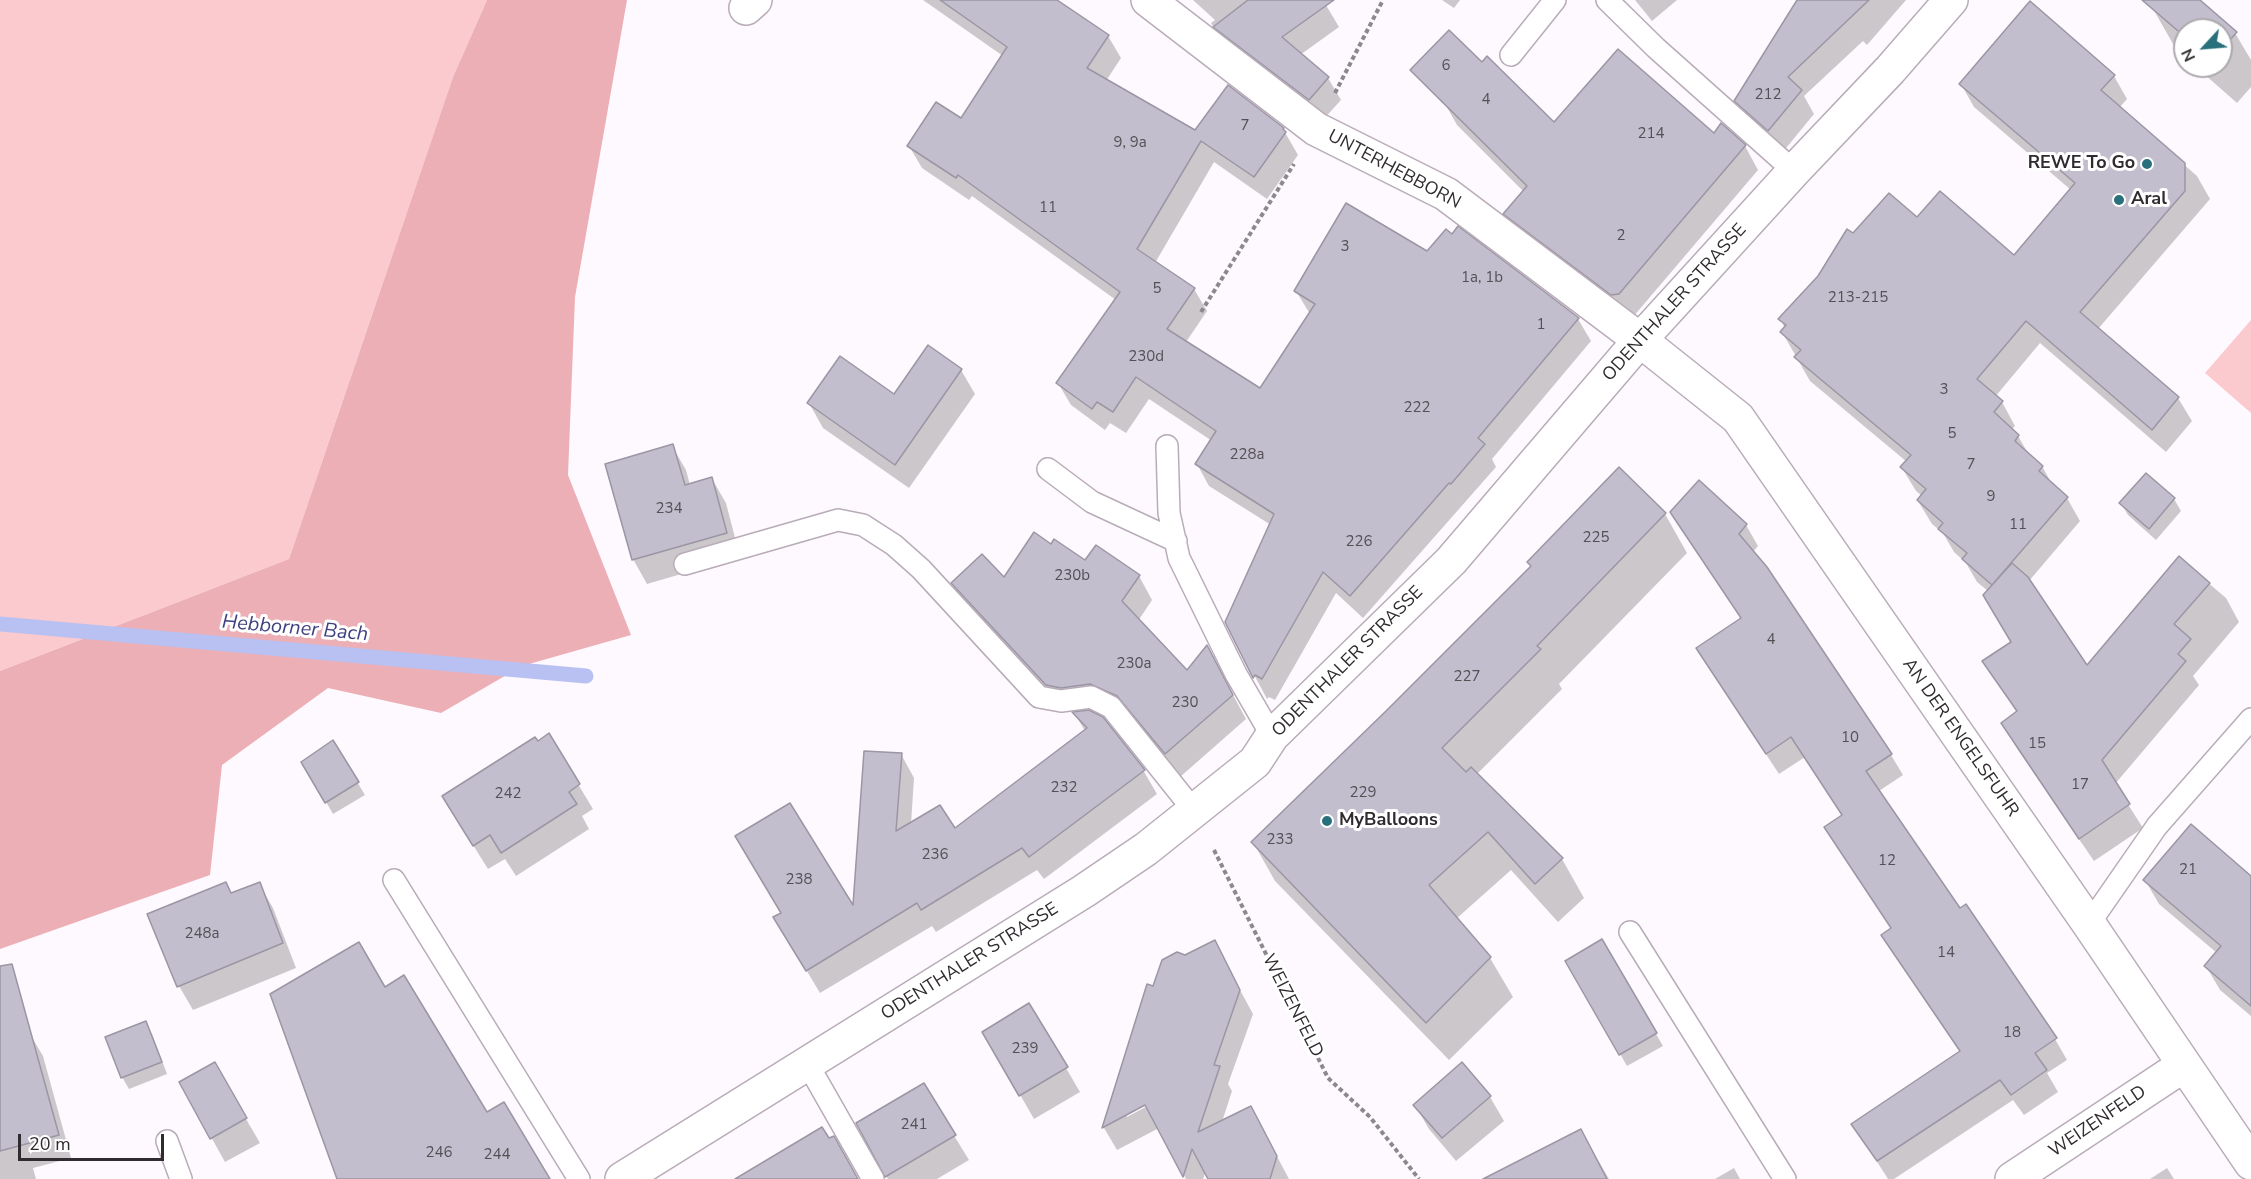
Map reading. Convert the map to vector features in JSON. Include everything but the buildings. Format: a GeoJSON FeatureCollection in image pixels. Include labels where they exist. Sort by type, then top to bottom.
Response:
{"type":"FeatureCollection","features":[{"type":"Feature","properties":{"kind":"street","name":"UNTERHEBBORN"},"geometry":{"type":"LineString","coordinates":[[1148,0],[1317,129],[1446,194],[1640,340]]}},
{"type":"Feature","properties":{"kind":"street","name":"ODENTHALER STRASSE"},"geometry":{"type":"LineString","coordinates":[[622,1179],[1084,891],[1146,849],[1255,762],[1272,736],[1451,561],[1640,340],[1794,171],[1890,70],[1951,0]]}},
{"type":"Feature","properties":{"kind":"street","name":"AN DER ENGELSFUHR"},"geometry":{"type":"LineString","coordinates":[[1640,340],[1738,418],[2251,1162]]}},
{"type":"Feature","properties":{"kind":"street","name":"WEIZENFELD"},"geometry":{"type":"LineString","coordinates":[[2012,1179],[2184,1065]]}},
{"type":"Feature","properties":{"kind":"lane"},"geometry":{"type":"LineString","coordinates":[[1511,55],[1555,0]]}},
{"type":"Feature","properties":{"kind":"lane"},"geometry":{"type":"LineString","coordinates":[[1607,0],[1656,48],[1794,171]]}},
{"type":"Feature","properties":{"kind":"lane"},"geometry":{"type":"LineString","coordinates":[[1167,446],[1169,513],[1179,558],[1236,674],[1272,736]]}},
{"type":"Feature","properties":{"kind":"lane"},"geometry":{"type":"LineString","coordinates":[[1048,469],[1092,502],[1176,541]]}},
{"type":"Feature","properties":{"kind":"lane"},"geometry":{"type":"LineString","coordinates":[[685,564],[838,520],[863,525],[894,545],[921,569],[1039,697],[1060,701],[1091,698],[1111,707],[1195,812]]}},
{"type":"Feature","properties":{"kind":"lane"},"geometry":{"type":"LineString","coordinates":[[2089,924],[2157,826],[2251,719]]}},
{"type":"Feature","properties":{"kind":"lane"},"geometry":{"type":"LineString","coordinates":[[394,880],[579,1179]]}},
{"type":"Feature","properties":{"kind":"lane"},"geometry":{"type":"LineString","coordinates":[[1630,932],[1785,1179]]}},
{"type":"Feature","properties":{"kind":"lane"},"geometry":{"type":"LineString","coordinates":[[807,1063],[873,1179]]}},
{"type":"Feature","properties":{"kind":"lane"},"geometry":{"type":"LineString","coordinates":[[167,1141],[181,1179]]}},
{"type":"Feature","properties":{"kind":"path"},"geometry":{"type":"LineString","coordinates":[[1201,312],[1317,129],[1383,0]]}},
{"type":"Feature","properties":{"kind":"path","name":"WEIZENFELD"},"geometry":{"type":"LineString","coordinates":[[1195,812],[1328,1078],[1370,1117],[1419,1179]]}},
{"type":"Feature","properties":{"kind":"shaded area"},"geometry":{"type":"Polygon","coordinates":[[[0,0],[487,0],[453,77],[289,559],[0,671],[0,0]]]}},
{"type":"Feature","properties":{"kind":"shaded area"},"geometry":{"type":"Polygon","coordinates":[[[487,0],[627,0],[575,297],[568,475],[631,635],[522,666],[441,713],[328,688],[222,765],[210,875],[0,949],[0,671],[289,559],[453,77],[487,0]]]}},
{"type":"Feature","properties":{"kind":"shaded area"},"geometry":{"type":"Polygon","coordinates":[[[2251,320],[2251,413],[2205,373],[2251,320]]]}},
{"type":"Feature","properties":{"kind":"waterway","name":"Hebborner Bach"},"geometry":{"type":"LineString","coordinates":[[0,624],[586,676]]}},
{"type":"Feature","properties":{"kind":"place","name":"REWE To Go"},"geometry":{"type":"Point","coordinates":[2147,164]}},
{"type":"Feature","properties":{"kind":"place","name":"Aral"},"geometry":{"type":"Point","coordinates":[2119,200]}},
{"type":"Feature","properties":{"kind":"place","name":"MyBalloons"},"geometry":{"type":"Point","coordinates":[1327,821]}}]}
